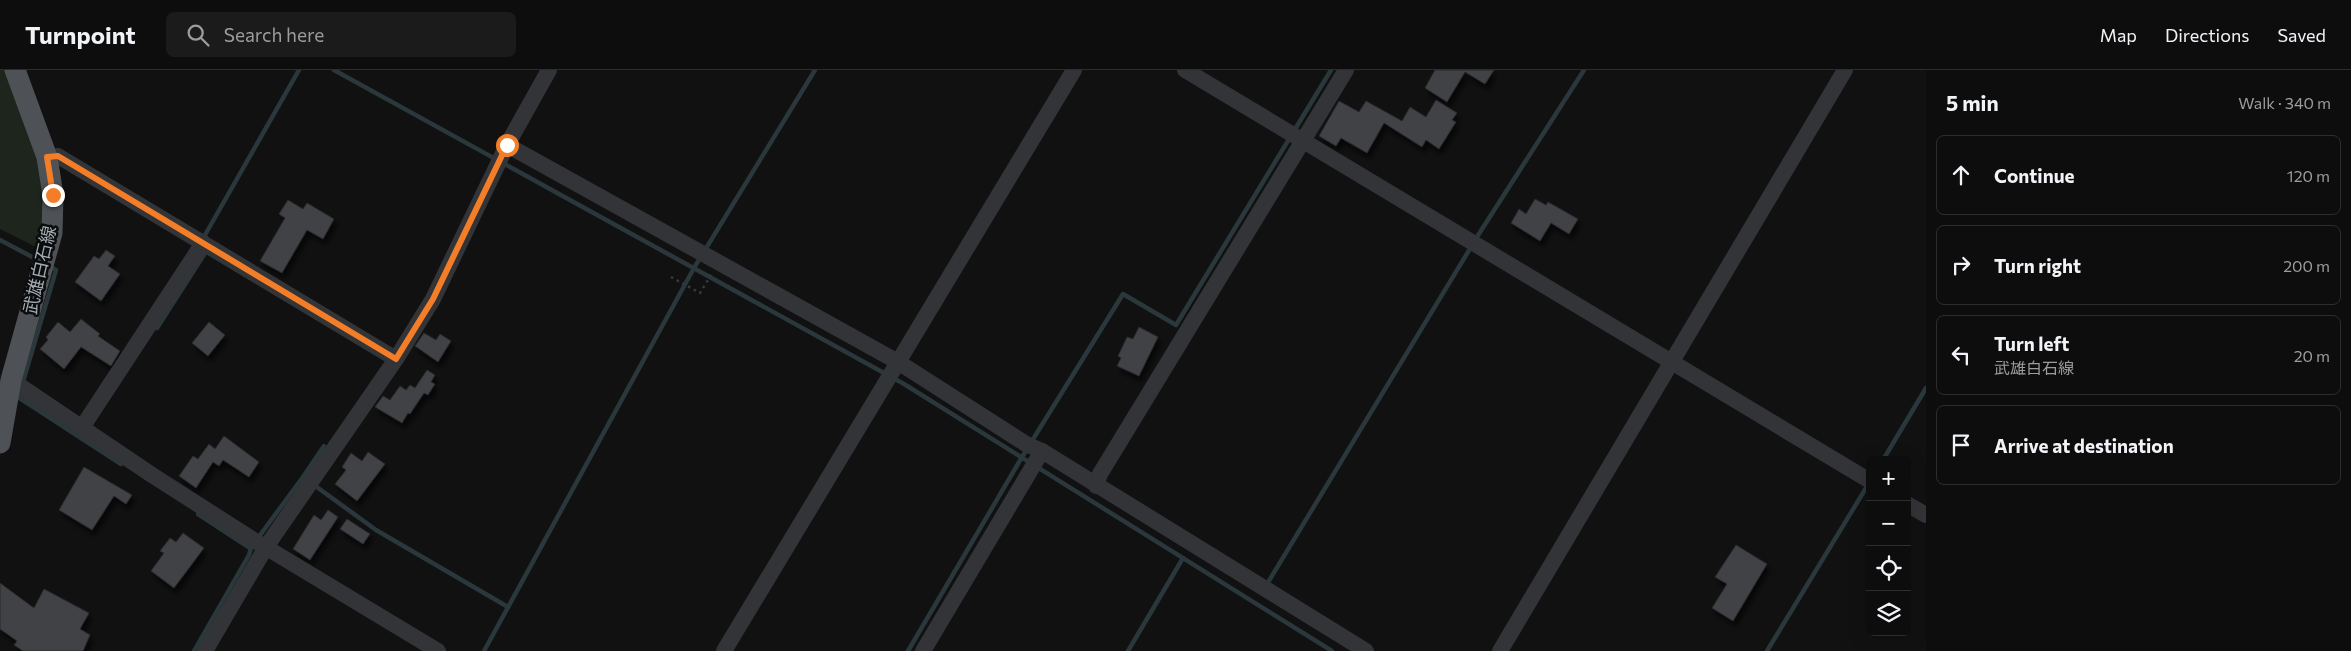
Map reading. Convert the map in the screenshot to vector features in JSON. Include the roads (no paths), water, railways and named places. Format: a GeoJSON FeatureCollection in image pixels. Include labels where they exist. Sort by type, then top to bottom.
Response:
{"type":"FeatureCollection","features":[{"type":"Feature","properties":{"kind":"main road","name":"武雄白石線"},"geometry":{"type":"LineString","coordinates":[[0,443],[13,377],[45,264],[52,232],[53,195],[47,157],[15,70]]}},
{"type":"Feature","properties":{"kind":"street"},"geometry":{"type":"LineString","coordinates":[[205,651],[259,543],[311,482],[396,359],[433,299],[502,156],[549,70]]}},
{"type":"Feature","properties":{"kind":"street"},"geometry":{"type":"LineString","coordinates":[[724,651],[1074,70]]}},
{"type":"Feature","properties":{"kind":"street"},"geometry":{"type":"LineString","coordinates":[[1185,70],[1473,245],[1866,479]]}},
{"type":"Feature","properties":{"kind":"street"},"geometry":{"type":"LineString","coordinates":[[1096,486],[1100,474],[1295,137],[1346,70]]}},
{"type":"Feature","properties":{"kind":"street"},"geometry":{"type":"LineString","coordinates":[[1500,651],[1845,70]]}},
{"type":"Feature","properties":{"kind":"street"},"geometry":{"type":"LineString","coordinates":[[47,157],[58,156],[396,359]]}},
{"type":"Feature","properties":{"kind":"street"},"geometry":{"type":"LineString","coordinates":[[502,156],[702,254],[892,371],[1034,455],[1096,486],[1366,651]]}},
{"type":"Feature","properties":{"kind":"street"},"geometry":{"type":"LineString","coordinates":[[82,426],[206,245]]}},
{"type":"Feature","properties":{"kind":"street"},"geometry":{"type":"LineString","coordinates":[[13,377],[152,475],[259,543],[438,651]]}},
{"type":"Feature","properties":{"kind":"street"},"geometry":{"type":"LineString","coordinates":[[924,651],[1034,455]]}},
{"type":"Feature","properties":{"kind":"street"},"geometry":{"type":"LineString","coordinates":[[1911,506],[1926,515]]}},
{"type":"Feature","properties":{"kind":"waterway"},"geometry":{"type":"LineString","coordinates":[[206,240],[205,235],[299,70]]}},
{"type":"Feature","properties":{"kind":"waterway"},"geometry":{"type":"LineString","coordinates":[[334,70],[904,384],[1332,651]]}},
{"type":"Feature","properties":{"kind":"waterway"},"geometry":{"type":"LineString","coordinates":[[484,651],[694,268],[815,70]]}},
{"type":"Feature","properties":{"kind":"waterway"},"geometry":{"type":"LineString","coordinates":[[908,651],[1022,457],[1123,294],[1176,325],[1331,70]]}},
{"type":"Feature","properties":{"kind":"waterway"},"geometry":{"type":"LineString","coordinates":[[1475,240],[1584,70]]}},
{"type":"Feature","properties":{"kind":"waterway"},"geometry":{"type":"LineString","coordinates":[[0,240],[38,260]]}},
{"type":"Feature","properties":{"kind":"waterway"},"geometry":{"type":"LineString","coordinates":[[1267,584],[1471,247]]}},
{"type":"Feature","properties":{"kind":"waterway"},"geometry":{"type":"LineString","coordinates":[[157,328],[207,250]]}},
{"type":"Feature","properties":{"kind":"waterway"},"geometry":{"type":"LineString","coordinates":[[22,385],[56,270],[49,266]]}},
{"type":"Feature","properties":{"kind":"waterway"},"geometry":{"type":"LineString","coordinates":[[1885,456],[1926,388]]}},
{"type":"Feature","properties":{"kind":"waterway"},"geometry":{"type":"LineString","coordinates":[[20,392],[18,397],[121,464]]}},
{"type":"Feature","properties":{"kind":"waterway"},"geometry":{"type":"LineString","coordinates":[[303,477],[324,446]]}},
{"type":"Feature","properties":{"kind":"waterway"},"geometry":{"type":"LineString","coordinates":[[258,538],[303,477],[376,530],[508,607]]}},
{"type":"Feature","properties":{"kind":"waterway"},"geometry":{"type":"LineString","coordinates":[[1767,651],[1866,488]]}},
{"type":"Feature","properties":{"kind":"waterway"},"geometry":{"type":"LineString","coordinates":[[198,514],[250,548]]}},
{"type":"Feature","properties":{"kind":"waterway"},"geometry":{"type":"LineString","coordinates":[[194,651],[249,555],[252,545]]}},
{"type":"Feature","properties":{"kind":"waterway"},"geometry":{"type":"LineString","coordinates":[[1128,651],[1183,558]]}}]}
